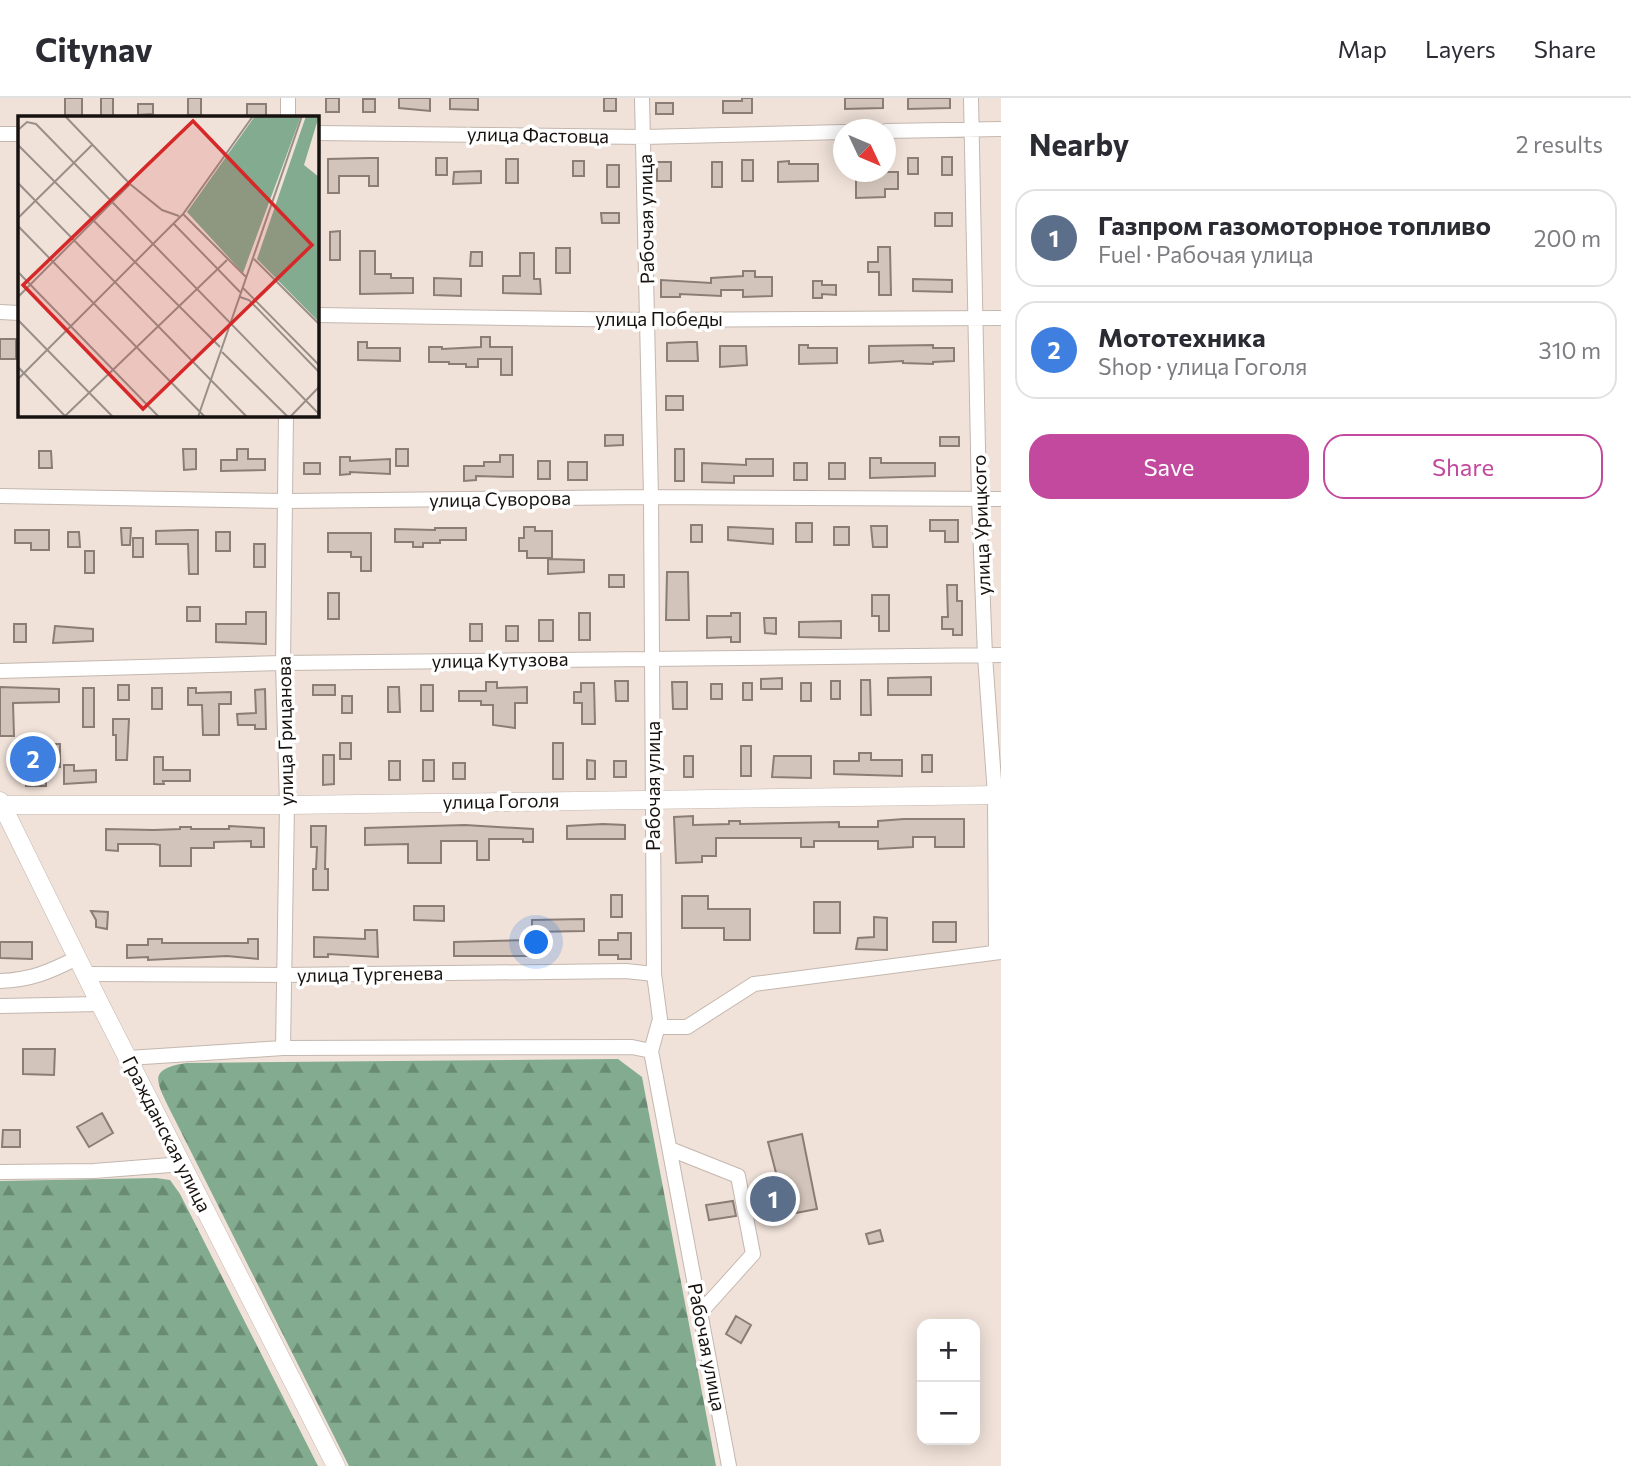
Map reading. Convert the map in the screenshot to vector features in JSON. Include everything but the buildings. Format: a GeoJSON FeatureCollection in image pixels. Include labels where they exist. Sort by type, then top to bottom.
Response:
{"type":"FeatureCollection","features":[{"type":"Feature","properties":{"kind":"main road","name":"улица Гоголя"},"geometry":{"type":"LineString","coordinates":[[1,804],[288,805],[998,795]]}},
{"type":"Feature","properties":{"kind":"main road","name":"Гражданская улица"},"geometry":{"type":"LineString","coordinates":[[1,804],[100,1004],[337,1466]]}},
{"type":"Feature","properties":{"kind":"street"},"geometry":{"type":"LineString","coordinates":[[288,98],[288,116]]}},
{"type":"Feature","properties":{"kind":"street","name":"Рабочая улица"},"geometry":{"type":"LineString","coordinates":[[642,98],[649,320],[654,974],[660,1019],[652,1051],[729,1466]]}},
{"type":"Feature","properties":{"kind":"street","name":"улица Урицкого"},"geometry":{"type":"LineString","coordinates":[[971,98],[979,499],[985,656],[998,795],[999,952]]}},
{"type":"Feature","properties":{"kind":"street"},"geometry":{"type":"LineString","coordinates":[[896,131],[1001,129]]}},
{"type":"Feature","properties":{"kind":"street","name":"улица Фастовца"},"geometry":{"type":"LineString","coordinates":[[318,133],[644,136],[833,132]]}},
{"type":"Feature","properties":{"kind":"street"},"geometry":{"type":"LineString","coordinates":[[0,134],[18,134]]}},
{"type":"Feature","properties":{"kind":"street"},"geometry":{"type":"LineString","coordinates":[[0,312],[18,313]]}},
{"type":"Feature","properties":{"kind":"street","name":"улица Победы"},"geometry":{"type":"LineString","coordinates":[[318,315],[649,320],[1001,318]]}},
{"type":"Feature","properties":{"kind":"street","name":"улица Грицанова"},"geometry":{"type":"LineString","coordinates":[[283,1048],[288,805],[283,663],[286,416]]}},
{"type":"Feature","properties":{"kind":"street","name":"улица Суворова"},"geometry":{"type":"LineString","coordinates":[[0,496],[286,501],[651,497],[1001,499]]}},
{"type":"Feature","properties":{"kind":"street","name":"улица Кутузова"},"geometry":{"type":"LineString","coordinates":[[0,671],[283,663],[1001,655]]}},
{"type":"Feature","properties":{"kind":"street"},"geometry":{"type":"LineString","coordinates":[[658,1027],[687,1027],[754,984],[999,952]]}},
{"type":"Feature","properties":{"kind":"street"},"geometry":{"type":"LineString","coordinates":[[0,981],[25,981],[77,958]]}},
{"type":"Feature","properties":{"kind":"street","name":"улица Тургенева"},"geometry":{"type":"LineString","coordinates":[[85,974],[626,971],[654,974]]}},
{"type":"Feature","properties":{"kind":"street"},"geometry":{"type":"LineString","coordinates":[[0,1006],[100,1004]]}},
{"type":"Feature","properties":{"kind":"street"},"geometry":{"type":"LineString","coordinates":[[128,1058],[283,1048],[632,1047],[652,1051]]}},
{"type":"Feature","properties":{"kind":"street"},"geometry":{"type":"LineString","coordinates":[[670,1149],[738,1176],[745,1208],[753,1254],[701,1313]]}},
{"type":"Feature","properties":{"kind":"street"},"geometry":{"type":"LineString","coordinates":[[0,1171],[94,1171],[183,1164]]}},
{"type":"Feature","properties":{"kind":"green space"},"geometry":{"type":"Polygon","coordinates":[[[618,1059],[642,1077],[716,1466],[349,1466],[168,1106],[158,1082],[161,1072],[174,1065],[186,1063],[618,1059]]]}},
{"type":"Feature","properties":{"kind":"green space"},"geometry":{"type":"Polygon","coordinates":[[[170,1180],[180,1194],[318,1466],[0,1466],[0,1181],[170,1180]]]}},
{"type":"Feature","properties":{"kind":"place","name":"Мототехника"},"geometry":{"type":"Point","coordinates":[33,759]}},
{"type":"Feature","properties":{"kind":"place","name":"Газпром газомоторное топливо"},"geometry":{"type":"Point","coordinates":[773,1199]}}]}
